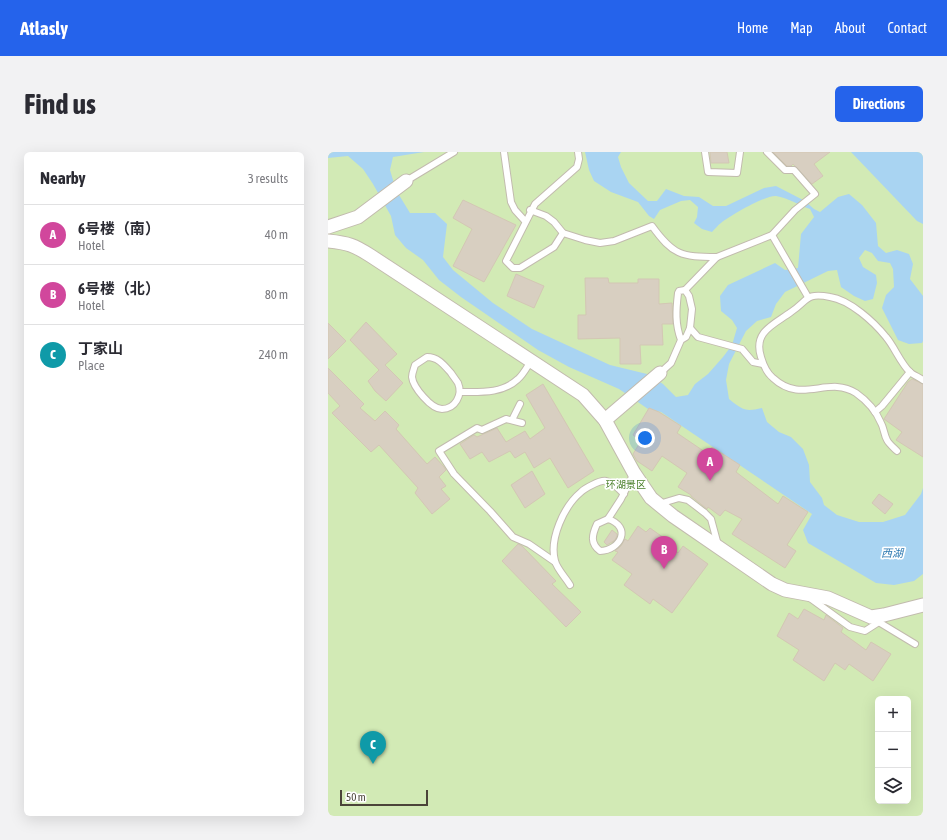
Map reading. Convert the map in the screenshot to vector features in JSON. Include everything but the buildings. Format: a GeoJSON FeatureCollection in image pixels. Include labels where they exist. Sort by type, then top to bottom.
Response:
{"type":"FeatureCollection","features":[{"type":"Feature","properties":{"kind":"street"},"geometry":{"type":"LineString","coordinates":[[328,228],[354,219],[406,181]]}},
{"type":"Feature","properties":{"kind":"street"},"geometry":{"type":"LineString","coordinates":[[354,219],[348,233],[350,240],[354,245],[583,395],[605,420],[634,473],[651,498],[673,516],[772,584],[785,590],[828,598],[878,618],[923,605]]}},
{"type":"Feature","properties":{"kind":"street"},"geometry":{"type":"LineString","coordinates":[[328,241],[354,245]]}},
{"type":"Feature","properties":{"kind":"street"},"geometry":{"type":"LineString","coordinates":[[605,420],[660,374]]}},
{"type":"Feature","properties":{"kind":"lane"},"geometry":{"type":"LineString","coordinates":[[406,181],[454,152]]}},
{"type":"Feature","properties":{"kind":"lane"},"geometry":{"type":"LineString","coordinates":[[504,152],[511,202],[514,210],[525,221]]}},
{"type":"Feature","properties":{"kind":"lane"},"geometry":{"type":"LineString","coordinates":[[563,233],[554,247],[520,268],[513,268],[506,262],[530,210],[577,167],[579,159],[578,152]]}},
{"type":"Feature","properties":{"kind":"lane"},"geometry":{"type":"LineString","coordinates":[[705,152],[708,172],[737,173],[740,152]]}},
{"type":"Feature","properties":{"kind":"lane"},"geometry":{"type":"LineString","coordinates":[[530,210],[546,216],[554,222],[563,233],[585,240],[600,242],[614,241],[652,226],[661,239],[671,249],[695,257],[717,257],[772,235],[795,210],[815,194],[794,170],[785,170],[767,152]]}},
{"type":"Feature","properties":{"kind":"lane"},"geometry":{"type":"LineString","coordinates":[[772,235],[808,297]]}},
{"type":"Feature","properties":{"kind":"lane"},"geometry":{"type":"LineString","coordinates":[[681,340],[677,328],[676,315],[678,293],[679,291],[685,290],[717,257]]}},
{"type":"Feature","properties":{"kind":"lane"},"geometry":{"type":"LineString","coordinates":[[660,374],[671,363],[681,340],[686,337],[690,328],[692,309],[689,296],[685,290]]}},
{"type":"Feature","properties":{"kind":"lane"},"geometry":{"type":"LineString","coordinates":[[897,451],[887,440],[881,422],[875,412],[855,393],[843,387],[829,387],[801,391],[789,389],[772,378],[763,364],[759,351],[759,338],[769,327],[794,310],[808,297],[832,297],[859,311],[887,337],[910,372],[923,380]]}},
{"type":"Feature","properties":{"kind":"lane"},"geometry":{"type":"LineString","coordinates":[[690,328],[698,337],[726,344],[742,350],[753,362],[763,364]]}},
{"type":"Feature","properties":{"kind":"lane"},"geometry":{"type":"LineString","coordinates":[[426,357],[432,357],[444,364],[458,383],[460,392],[459,399],[453,405],[442,409],[436,408],[428,402],[416,387],[412,376],[415,365],[426,357]]}},
{"type":"Feature","properties":{"kind":"lane"},"geometry":{"type":"LineString","coordinates":[[460,392],[488,392],[503,389],[518,380],[531,361]]}},
{"type":"Feature","properties":{"kind":"lane"},"geometry":{"type":"LineString","coordinates":[[875,412],[882,406],[910,372]]}},
{"type":"Feature","properties":{"kind":"lane"},"geometry":{"type":"LineString","coordinates":[[512,420],[520,404]]}},
{"type":"Feature","properties":{"kind":"lane"},"geometry":{"type":"LineString","coordinates":[[522,423],[506,419],[482,430],[476,428],[439,451],[454,474],[513,537],[529,544],[555,562],[570,585]]}},
{"type":"Feature","properties":{"kind":"lane"},"geometry":{"type":"LineString","coordinates":[[608,519],[615,521],[621,528],[619,543],[614,547],[600,551],[593,544],[592,538],[597,524],[608,519],[624,494],[634,473]]}},
{"type":"Feature","properties":{"kind":"lane"},"geometry":{"type":"LineString","coordinates":[[555,562],[554,547],[557,530],[572,501],[582,491],[594,484],[606,481],[613,484],[624,494]]}},
{"type":"Feature","properties":{"kind":"lane"},"geometry":{"type":"LineString","coordinates":[[658,504],[679,498],[688,500],[711,519],[720,548]]}},
{"type":"Feature","properties":{"kind":"lane"},"geometry":{"type":"LineString","coordinates":[[878,618],[915,644]]}},
{"type":"Feature","properties":{"kind":"green space","name":"环湖景区"},"geometry":{"type":"Polygon","coordinates":[[[328,152],[923,152],[923,816],[328,816],[328,152]]]}},
{"type":"Feature","properties":{"kind":"water","name":"西湖"},"geometry":{"type":"Polygon","coordinates":[[[328,152],[424,152],[393,157],[390,170],[396,190],[410,213],[435,213],[447,224],[443,257],[453,270],[493,303],[532,329],[610,365],[647,374],[663,384],[676,397],[688,395],[695,384],[708,374],[732,345],[737,328],[732,320],[721,311],[720,296],[728,285],[775,263],[785,270],[798,268],[801,234],[814,217],[810,209],[776,196],[756,202],[739,211],[725,220],[712,232],[702,229],[694,223],[697,217],[698,207],[690,200],[681,201],[660,210],[654,219],[649,216],[638,202],[611,192],[594,181],[589,170],[585,152],[621,152],[618,157],[629,183],[648,201],[657,201],[666,189],[684,196],[699,197],[713,206],[726,206],[764,188],[776,186],[805,201],[820,212],[838,197],[849,194],[862,205],[876,223],[878,246],[886,253],[897,250],[909,254],[913,264],[910,279],[923,296],[922,343],[909,344],[898,340],[882,308],[886,295],[894,287],[893,269],[890,263],[878,261],[872,253],[865,250],[859,258],[863,267],[876,275],[877,283],[873,299],[865,301],[854,296],[841,287],[837,270],[828,271],[785,292],[776,304],[771,317],[757,321],[746,331],[729,364],[726,380],[729,399],[744,409],[752,410],[762,408],[767,422],[779,432],[791,437],[803,449],[809,465],[810,482],[822,498],[824,505],[837,515],[859,522],[883,522],[905,515],[921,494],[923,488],[923,574],[914,581],[894,585],[876,583],[808,543],[803,530],[812,514],[661,412],[648,409],[619,389],[569,367],[538,350],[461,297],[439,280],[423,260],[406,248],[395,235],[391,216],[363,169],[348,156],[328,158],[328,152]]]}},
{"type":"Feature","properties":{"kind":"water"},"geometry":{"type":"Polygon","coordinates":[[[851,152],[923,152],[923,224],[917,221],[851,152]]]}},
{"type":"Feature","properties":{"kind":"place","name":"6号楼（南）"},"geometry":{"type":"Point","coordinates":[710,481]}},
{"type":"Feature","properties":{"kind":"place","name":"6号楼（北）"},"geometry":{"type":"Point","coordinates":[664,569]}},
{"type":"Feature","properties":{"kind":"place","name":"丁家山"},"geometry":{"type":"Point","coordinates":[373,764]}}]}
